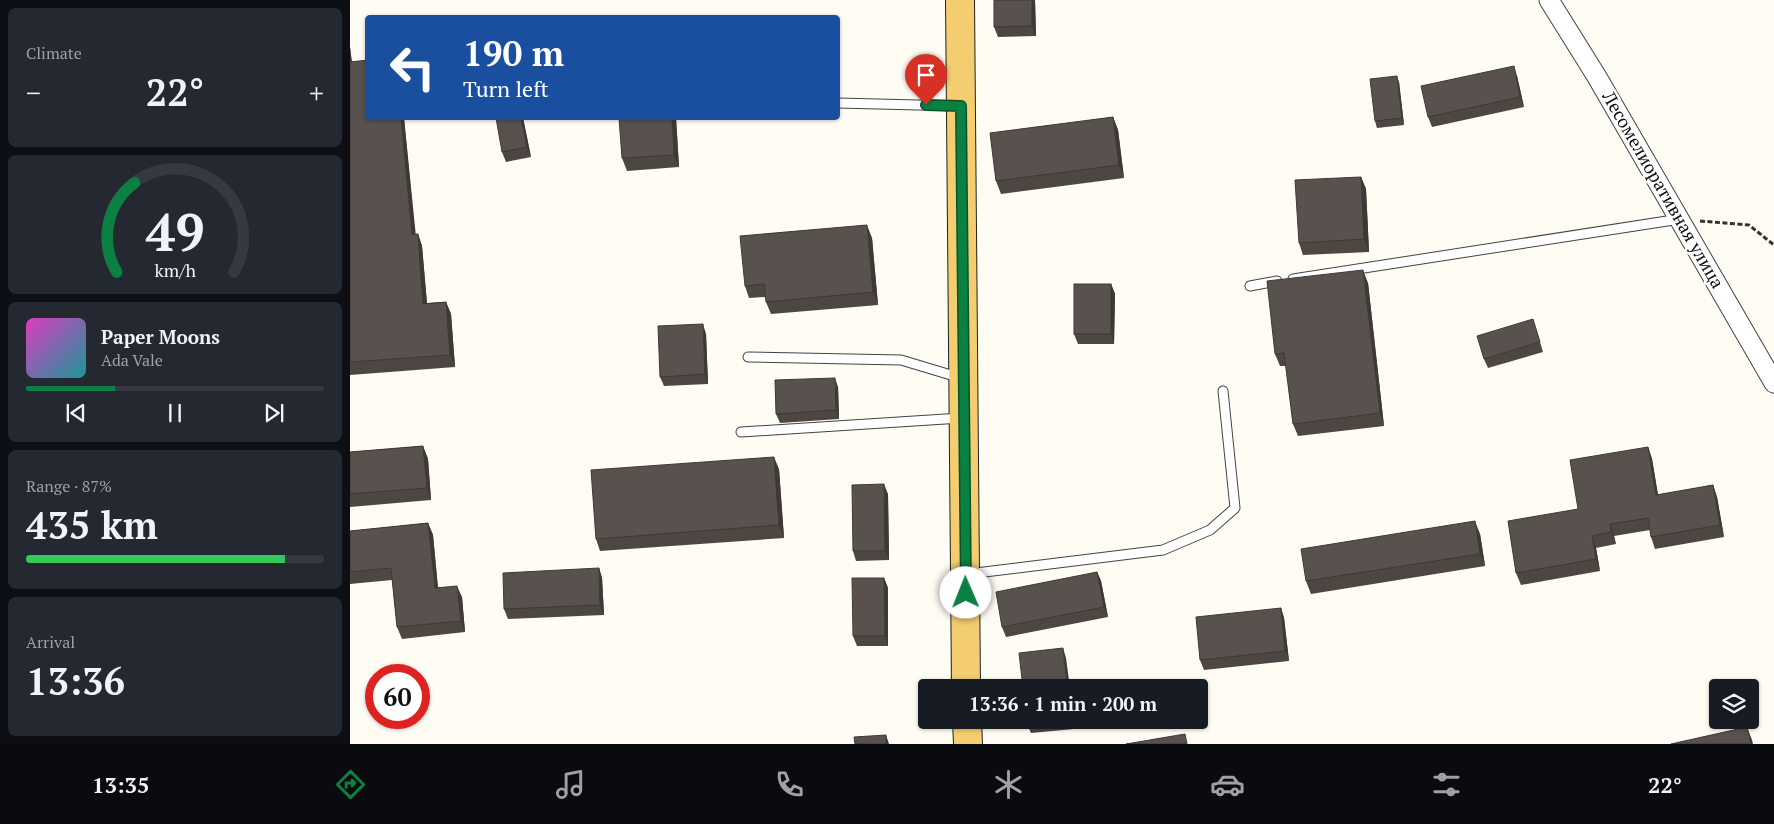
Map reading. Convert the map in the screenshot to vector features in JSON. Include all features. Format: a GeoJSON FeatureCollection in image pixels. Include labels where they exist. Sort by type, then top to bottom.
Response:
{"type":"FeatureCollection","features":[{"type":"Feature","properties":{"kind":"main road"},"geometry":{"type":"LineString","coordinates":[[960,0],[966,679]]}},
{"type":"Feature","properties":{"kind":"main road"},"geometry":{"type":"LineString","coordinates":[[967,729],[968,744]]}},
{"type":"Feature","properties":{"kind":"street","name":"Лесомелиоративная улица"},"geometry":{"type":"LineString","coordinates":[[1548,0],[1597,77],[1772,376]]}},
{"type":"Feature","properties":{"kind":"lane"},"geometry":{"type":"LineString","coordinates":[[840,103],[961,106]]}},
{"type":"Feature","properties":{"kind":"lane"},"geometry":{"type":"LineString","coordinates":[[1250,286],[1680,219]]}},
{"type":"Feature","properties":{"kind":"lane"},"geometry":{"type":"LineString","coordinates":[[748,357],[901,360],[964,379]]}},
{"type":"Feature","properties":{"kind":"lane"},"geometry":{"type":"LineString","coordinates":[[965,574],[1163,550],[1210,530],[1236,508],[1223,391]]}},
{"type":"Feature","properties":{"kind":"lane"},"geometry":{"type":"LineString","coordinates":[[741,432],[964,417]]}},
{"type":"Feature","properties":{"kind":"path"},"geometry":{"type":"LineString","coordinates":[[1680,219],[1749,225],[1774,245]]}},
{"type":"Feature","properties":{"kind":"building"},"geometry":{"type":"Polygon","coordinates":[[[994,0],[1032,0],[1032,26],[994,27],[994,0]]]}},
{"type":"Feature","properties":{"kind":"building"},"geometry":{"type":"Polygon","coordinates":[[[365,60],[365,120],[401,120],[412,234],[418,234],[423,304],[446,302],[450,355],[350,362],[350,62],[365,60]]]}},
{"type":"Feature","properties":{"kind":"building"},"geometry":{"type":"Polygon","coordinates":[[[1514,66],[1520,97],[1428,117],[1421,86],[1514,66]]]}},
{"type":"Feature","properties":{"kind":"building"},"geometry":{"type":"Polygon","coordinates":[[[1397,76],[1402,118],[1375,121],[1370,79],[1397,76]]]}},
{"type":"Feature","properties":{"kind":"building"},"geometry":{"type":"Polygon","coordinates":[[[1113,117],[1119,165],[996,181],[990,133],[1113,117]]]}},
{"type":"Feature","properties":{"kind":"building"},"geometry":{"type":"Polygon","coordinates":[[[496,120],[521,120],[527,147],[502,152],[496,120]]]}},
{"type":"Feature","properties":{"kind":"building"},"geometry":{"type":"Polygon","coordinates":[[[619,120],[672,120],[674,155],[622,158],[619,120]]]}},
{"type":"Feature","properties":{"kind":"building"},"geometry":{"type":"Polygon","coordinates":[[[1361,177],[1364,239],[1299,243],[1295,180],[1361,177]]]}},
{"type":"Feature","properties":{"kind":"building"},"geometry":{"type":"Polygon","coordinates":[[[867,225],[873,292],[766,302],[764,284],[745,286],[740,236],[867,225]]]}},
{"type":"Feature","properties":{"kind":"building"},"geometry":{"type":"Polygon","coordinates":[[[1363,270],[1380,413],[1293,424],[1284,353],[1275,354],[1267,281],[1363,270]]]}},
{"type":"Feature","properties":{"kind":"building"},"geometry":{"type":"Polygon","coordinates":[[[1074,284],[1111,284],[1111,334],[1074,334],[1074,284]]]}},
{"type":"Feature","properties":{"kind":"building"},"geometry":{"type":"Polygon","coordinates":[[[1533,319],[1540,342],[1484,359],[1477,336],[1533,319]]]}},
{"type":"Feature","properties":{"kind":"building"},"geometry":{"type":"Polygon","coordinates":[[[703,324],[705,374],[660,377],[658,326],[703,324]]]}},
{"type":"Feature","properties":{"kind":"building"},"geometry":{"type":"Polygon","coordinates":[[[835,378],[836,410],[776,414],[775,380],[835,378]]]}},
{"type":"Feature","properties":{"kind":"building"},"geometry":{"type":"Polygon","coordinates":[[[423,446],[427,488],[350,494],[350,452],[423,446]]]}},
{"type":"Feature","properties":{"kind":"building"},"geometry":{"type":"Polygon","coordinates":[[[1648,447],[1656,495],[1713,485],[1720,525],[1651,537],[1648,518],[1610,524],[1611,532],[1592,536],[1596,559],[1516,573],[1508,521],[1578,509],[1570,460],[1648,447]]]}},
{"type":"Feature","properties":{"kind":"building"},"geometry":{"type":"Polygon","coordinates":[[[774,457],[779,525],[596,539],[591,470],[774,457]]]}},
{"type":"Feature","properties":{"kind":"building"},"geometry":{"type":"Polygon","coordinates":[[[884,484],[885,551],[853,551],[852,485],[884,484]]]}},
{"type":"Feature","properties":{"kind":"building"},"geometry":{"type":"Polygon","coordinates":[[[1475,521],[1480,554],[1306,581],[1301,549],[1475,521]]]}},
{"type":"Feature","properties":{"kind":"building"},"geometry":{"type":"Polygon","coordinates":[[[428,523],[435,588],[457,586],[461,621],[397,627],[391,568],[350,572],[350,531],[428,523]]]}},
{"type":"Feature","properties":{"kind":"building"},"geometry":{"type":"Polygon","coordinates":[[[599,568],[600,605],[504,609],[503,573],[599,568]]]}},
{"type":"Feature","properties":{"kind":"building"},"geometry":{"type":"Polygon","coordinates":[[[1097,572],[1104,607],[1002,627],[996,592],[1097,572]]]}},
{"type":"Feature","properties":{"kind":"building"},"geometry":{"type":"Polygon","coordinates":[[[852,578],[884,578],[885,636],[853,636],[852,578]]]}},
{"type":"Feature","properties":{"kind":"building"},"geometry":{"type":"Polygon","coordinates":[[[1281,608],[1285,651],[1200,660],[1196,617],[1281,608]]]}},
{"type":"Feature","properties":{"kind":"building"},"geometry":{"type":"Polygon","coordinates":[[[1063,648],[1066,679],[1022,679],[1019,653],[1063,648]]]}},
{"type":"Feature","properties":{"kind":"building"},"geometry":{"type":"Polygon","coordinates":[[[1738,729],[1747,729],[1751,744],[1671,744],[1738,729]]]}},
{"type":"Feature","properties":{"kind":"building"},"geometry":{"type":"Polygon","coordinates":[[[1185,734],[1187,744],[1126,744],[1185,734]]]}},
{"type":"Feature","properties":{"kind":"building"},"geometry":{"type":"Polygon","coordinates":[[[886,735],[886,744],[855,744],[854,737],[886,735]]]}},
{"type":"Feature","properties":{"kind":"route"},"geometry":{"type":"LineString","coordinates":[[926,105],[961,106],[966,593]]}}]}
